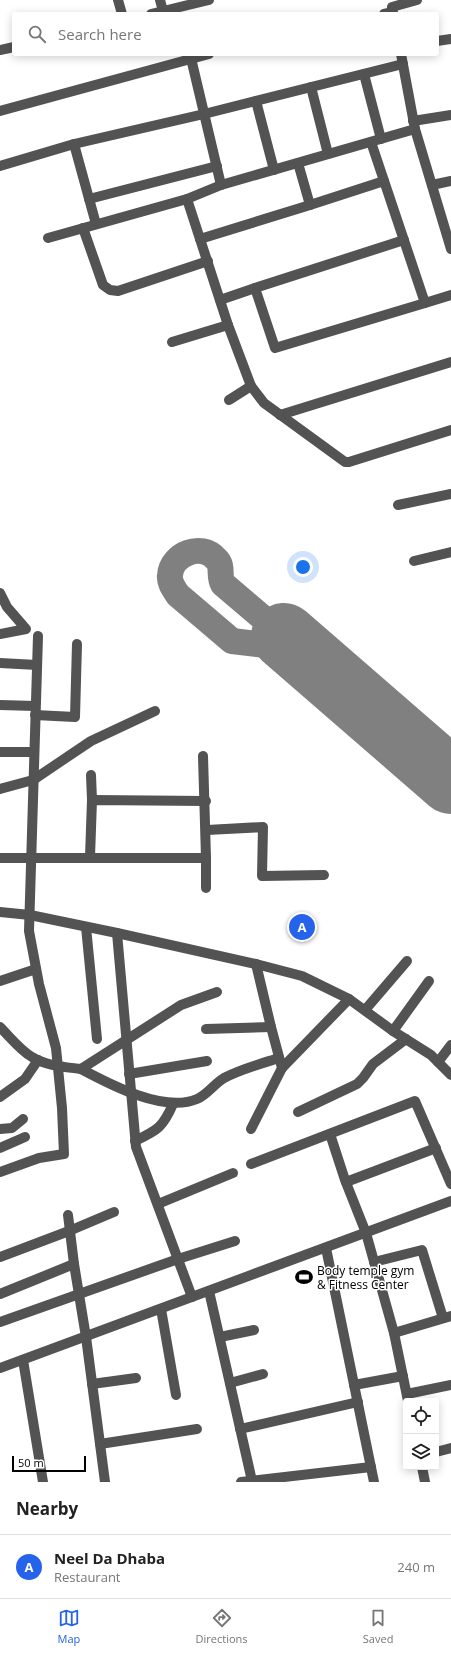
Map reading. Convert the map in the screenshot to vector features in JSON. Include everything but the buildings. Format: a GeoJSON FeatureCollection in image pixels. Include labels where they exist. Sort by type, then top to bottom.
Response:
{"type":"FeatureCollection","features":[{"type":"Feature","properties":{"kind":"street"},"geometry":{"type":"LineString","coordinates":[[118,0],[121,12]]}},
{"type":"Feature","properties":{"kind":"street"},"geometry":{"type":"LineString","coordinates":[[160,0],[163,11]]}},
{"type":"Feature","properties":{"kind":"street"},"geometry":{"type":"LineString","coordinates":[[159,12],[180,11],[209,0]]}},
{"type":"Feature","properties":{"kind":"street"},"geometry":{"type":"LineString","coordinates":[[391,9],[417,0]]}},
{"type":"Feature","properties":{"kind":"street"},"geometry":{"type":"LineString","coordinates":[[439,41],[451,39]]}},
{"type":"Feature","properties":{"kind":"street"},"geometry":{"type":"LineString","coordinates":[[0,50],[12,47]]}},
{"type":"Feature","properties":{"kind":"street"},"geometry":{"type":"LineString","coordinates":[[0,111],[190,56],[221,185]]}},
{"type":"Feature","properties":{"kind":"street"},"geometry":{"type":"LineString","coordinates":[[401,56],[414,125],[451,248]]}},
{"type":"Feature","properties":{"kind":"street"},"geometry":{"type":"LineString","coordinates":[[0,166],[74,144],[204,114],[403,64]]}},
{"type":"Feature","properties":{"kind":"street"},"geometry":{"type":"LineString","coordinates":[[364,74],[384,181],[425,303]]}},
{"type":"Feature","properties":{"kind":"street"},"geometry":{"type":"LineString","coordinates":[[311,87],[328,154]]}},
{"type":"Feature","properties":{"kind":"street"},"geometry":{"type":"LineString","coordinates":[[256,101],[274,170]]}},
{"type":"Feature","properties":{"kind":"street"},"geometry":{"type":"LineString","coordinates":[[48,238],[187,199],[221,185],[376,141],[414,125],[451,115]]}},
{"type":"Feature","properties":{"kind":"street"},"geometry":{"type":"LineString","coordinates":[[74,144],[96,224]]}},
{"type":"Feature","properties":{"kind":"street"},"geometry":{"type":"LineString","coordinates":[[298,163],[310,205]]}},
{"type":"Feature","properties":{"kind":"street"},"geometry":{"type":"LineString","coordinates":[[89,199],[217,166]]}},
{"type":"Feature","properties":{"kind":"street"},"geometry":{"type":"LineString","coordinates":[[200,239],[384,181]]}},
{"type":"Feature","properties":{"kind":"street"},"geometry":{"type":"LineString","coordinates":[[432,185],[451,182]]}},
{"type":"Feature","properties":{"kind":"street"},"geometry":{"type":"LineString","coordinates":[[187,199],[228,325],[251,386],[264,403],[345,462],[451,430]]}},
{"type":"Feature","properties":{"kind":"street"},"geometry":{"type":"LineString","coordinates":[[83,228],[103,285],[110,290],[118,291],[208,261]]}},
{"type":"Feature","properties":{"kind":"street"},"geometry":{"type":"LineString","coordinates":[[220,300],[404,240]]}},
{"type":"Feature","properties":{"kind":"street"},"geometry":{"type":"LineString","coordinates":[[255,288],[276,348],[451,294]]}},
{"type":"Feature","properties":{"kind":"street"},"geometry":{"type":"LineString","coordinates":[[172,342],[228,325]]}},
{"type":"Feature","properties":{"kind":"street"},"geometry":{"type":"LineString","coordinates":[[280,415],[451,362]]}},
{"type":"Feature","properties":{"kind":"street"},"geometry":{"type":"LineString","coordinates":[[229,400],[251,386]]}},
{"type":"Feature","properties":{"kind":"street"},"geometry":{"type":"LineString","coordinates":[[398,505],[451,494]]}},
{"type":"Feature","properties":{"kind":"street"},"geometry":{"type":"LineString","coordinates":[[414,561],[451,552]]}},
{"type":"Feature","properties":{"kind":"street"},"geometry":{"type":"LineString","coordinates":[[0,593],[6,607],[26,629],[0,634]]}},
{"type":"Feature","properties":{"kind":"street"},"geometry":{"type":"LineString","coordinates":[[0,1172],[39,1158],[64,1154],[56,1048],[36,969],[29,932],[38,636]]}},
{"type":"Feature","properties":{"kind":"street"},"geometry":{"type":"LineString","coordinates":[[0,706],[75,717],[77,644]]}},
{"type":"Feature","properties":{"kind":"street"},"geometry":{"type":"LineString","coordinates":[[0,663],[37,665]]}},
{"type":"Feature","properties":{"kind":"street"},"geometry":{"type":"LineString","coordinates":[[0,789],[33,780],[91,741],[155,711]]}},
{"type":"Feature","properties":{"kind":"street"},"geometry":{"type":"LineString","coordinates":[[0,752],[34,752]]}},
{"type":"Feature","properties":{"kind":"street"},"geometry":{"type":"LineString","coordinates":[[204,756],[207,830],[206,888]]}},
{"type":"Feature","properties":{"kind":"street"},"geometry":{"type":"LineString","coordinates":[[90,857],[92,800],[91,775]]}},
{"type":"Feature","properties":{"kind":"street"},"geometry":{"type":"LineString","coordinates":[[92,800],[206,801]]}},
{"type":"Feature","properties":{"kind":"street"},"geometry":{"type":"LineString","coordinates":[[207,830],[263,827],[262,876],[324,876]]}},
{"type":"Feature","properties":{"kind":"street"},"geometry":{"type":"LineString","coordinates":[[0,858],[206,858]]}},
{"type":"Feature","properties":{"kind":"street"},"geometry":{"type":"LineString","coordinates":[[0,912],[30,915],[117,933],[256,964],[302,976],[349,999],[393,1031],[431,1055],[451,1075]]}},
{"type":"Feature","properties":{"kind":"street"},"geometry":{"type":"LineString","coordinates":[[86,927],[97,1039]]}},
{"type":"Feature","properties":{"kind":"street"},"geometry":{"type":"LineString","coordinates":[[117,933],[136,1148],[192,1297]]}},
{"type":"Feature","properties":{"kind":"street"},"geometry":{"type":"LineString","coordinates":[[365,1010],[406,961]]}},
{"type":"Feature","properties":{"kind":"street"},"geometry":{"type":"LineString","coordinates":[[256,964],[270,1027],[280,1063]]}},
{"type":"Feature","properties":{"kind":"street"},"geometry":{"type":"LineString","coordinates":[[0,981],[36,969]]}},
{"type":"Feature","properties":{"kind":"street"},"geometry":{"type":"LineString","coordinates":[[393,1031],[429,981]]}},
{"type":"Feature","properties":{"kind":"street"},"geometry":{"type":"LineString","coordinates":[[81,1069],[181,1005],[217,992]]}},
{"type":"Feature","properties":{"kind":"street"},"geometry":{"type":"LineString","coordinates":[[251,1129],[280,1063],[349,999]]}},
{"type":"Feature","properties":{"kind":"street"},"geometry":{"type":"LineString","coordinates":[[0,1027],[31,1056],[38,1060],[81,1069],[130,1093],[173,1104],[198,1098],[224,1078],[250,1067],[280,1063]]}},
{"type":"Feature","properties":{"kind":"street"},"geometry":{"type":"LineString","coordinates":[[206,1029],[270,1027]]}},
{"type":"Feature","properties":{"kind":"street"},"geometry":{"type":"LineString","coordinates":[[298,1112],[357,1084],[373,1064],[406,1039]]}},
{"type":"Feature","properties":{"kind":"street"},"geometry":{"type":"LineString","coordinates":[[438,1062],[451,1045]]}},
{"type":"Feature","properties":{"kind":"street"},"geometry":{"type":"LineString","coordinates":[[0,1097],[25,1079],[38,1060]]}},
{"type":"Feature","properties":{"kind":"street"},"geometry":{"type":"LineString","coordinates":[[129,1074],[207,1061]]}},
{"type":"Feature","properties":{"kind":"street"},"geometry":{"type":"LineString","coordinates":[[251,1164],[415,1101],[451,1184]]}},
{"type":"Feature","properties":{"kind":"street"},"geometry":{"type":"LineString","coordinates":[[135,1141],[149,1134],[163,1124],[166,1121],[173,1104]]}},
{"type":"Feature","properties":{"kind":"street"},"geometry":{"type":"LineString","coordinates":[[0,1130],[12,1128],[23,1119]]}},
{"type":"Feature","properties":{"kind":"street"},"geometry":{"type":"LineString","coordinates":[[330,1134],[346,1182],[366,1233],[394,1333],[408,1398],[451,1385]]}},
{"type":"Feature","properties":{"kind":"street"},"geometry":{"type":"LineString","coordinates":[[0,1148],[25,1137]]}},
{"type":"Feature","properties":{"kind":"street"},"geometry":{"type":"LineString","coordinates":[[346,1182],[436,1148]]}},
{"type":"Feature","properties":{"kind":"street"},"geometry":{"type":"LineString","coordinates":[[158,1204],[233,1173]]}},
{"type":"Feature","properties":{"kind":"street"},"geometry":{"type":"LineString","coordinates":[[0,1368],[451,1201]]}},
{"type":"Feature","properties":{"kind":"street"},"geometry":{"type":"LineString","coordinates":[[0,1257],[114,1212]]}},
{"type":"Feature","properties":{"kind":"street"},"geometry":{"type":"LineString","coordinates":[[68,1215],[69,1231],[86,1336],[105,1482]]}},
{"type":"Feature","properties":{"kind":"street"},"geometry":{"type":"LineString","coordinates":[[0,1322],[178,1259],[235,1241]]}},
{"type":"Feature","properties":{"kind":"street"},"geometry":{"type":"LineString","coordinates":[[326,1248],[374,1482]]}},
{"type":"Feature","properties":{"kind":"street"},"geometry":{"type":"LineString","coordinates":[[374,1262],[422,1250],[447,1317],[394,1333]]}},
{"type":"Feature","properties":{"kind":"street"},"geometry":{"type":"LineString","coordinates":[[0,1294],[74,1264]]}},
{"type":"Feature","properties":{"kind":"street"},"geometry":{"type":"LineString","coordinates":[[209,1291],[252,1481]]}},
{"type":"Feature","properties":{"kind":"street"},"geometry":{"type":"LineString","coordinates":[[161,1309],[176,1395]]}},
{"type":"Feature","properties":{"kind":"street"},"geometry":{"type":"LineString","coordinates":[[220,1337],[254,1330]]}},
{"type":"Feature","properties":{"kind":"street"},"geometry":{"type":"LineString","coordinates":[[23,1360],[43,1482]]}},
{"type":"Feature","properties":{"kind":"street"},"geometry":{"type":"LineString","coordinates":[[230,1383],[263,1374]]}},
{"type":"Feature","properties":{"kind":"street"},"geometry":{"type":"LineString","coordinates":[[354,1385],[403,1376]]}},
{"type":"Feature","properties":{"kind":"street"},"geometry":{"type":"LineString","coordinates":[[92,1384],[136,1378]]}},
{"type":"Feature","properties":{"kind":"street"},"geometry":{"type":"LineString","coordinates":[[240,1429],[358,1402]]}},
{"type":"Feature","properties":{"kind":"street"},"geometry":{"type":"LineString","coordinates":[[100,1444],[197,1429]]}},
{"type":"Feature","properties":{"kind":"street"},"geometry":{"type":"LineString","coordinates":[[439,1451],[451,1448]]}},
{"type":"Feature","properties":{"kind":"street"},"geometry":{"type":"LineString","coordinates":[[241,1482],[371,1467]]}},
{"type":"Feature","properties":{"kind":"street"},"geometry":{"type":"LineString","coordinates":[[423,1470],[426,1482]]}},
{"type":"Feature","properties":{"kind":"taxiway"},"geometry":{"type":"LineString","coordinates":[[284,636],[223,584],[220,565],[210,554],[203,551],[195,551],[181,556],[176,561],[172,568],[170,581],[178,595],[232,641],[299,649]]}},
{"type":"Feature","properties":{"kind":"runway"},"geometry":{"type":"LineString","coordinates":[[284,636],[451,781]]}},
{"type":"Feature","properties":{"kind":"place","name":"Neel Da Dhaba"},"geometry":{"type":"Point","coordinates":[302,927]}},
{"type":"Feature","properties":{"kind":"place","name":"Body temple gym & Fitness Center"},"geometry":{"type":"Point","coordinates":[304,1277]}}]}
